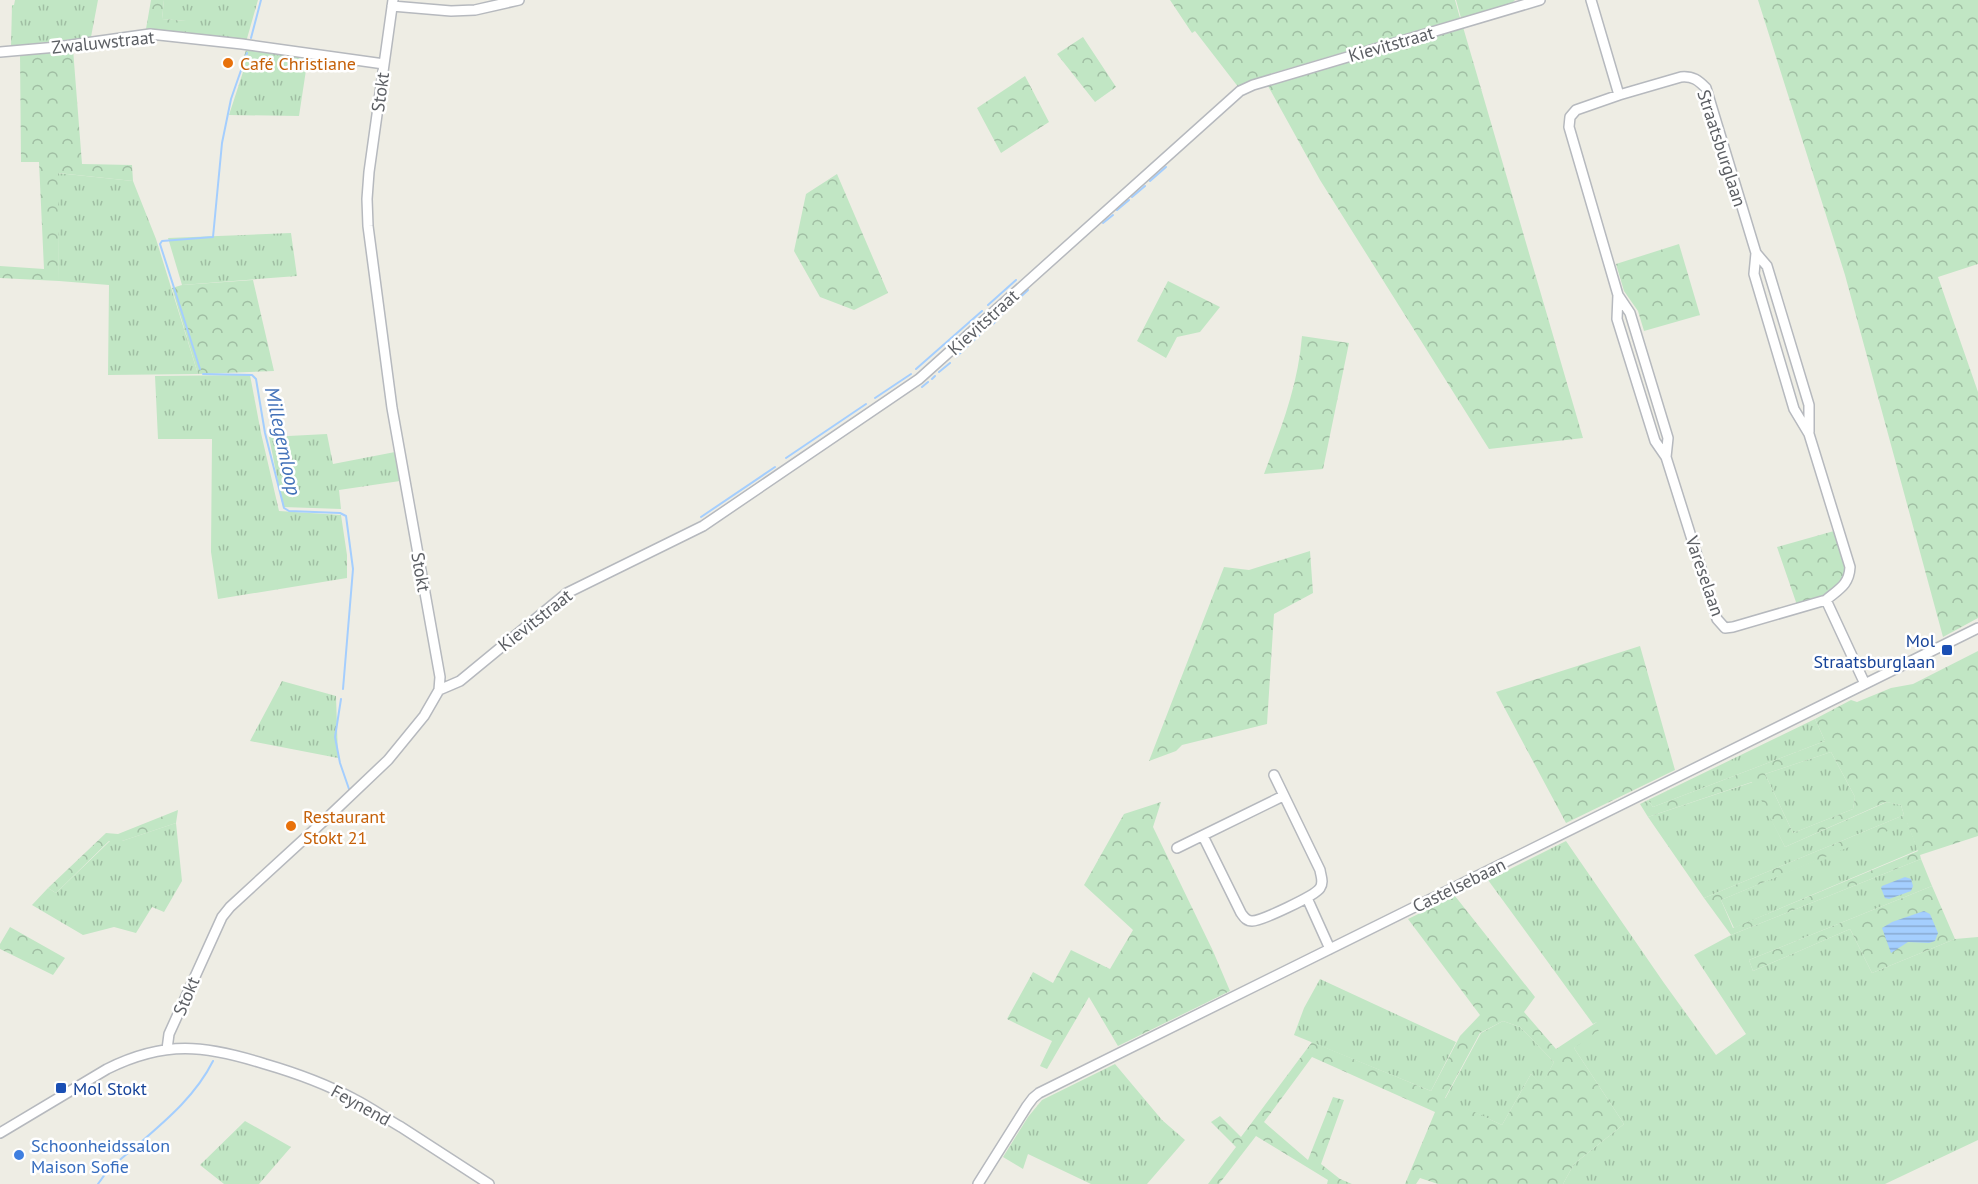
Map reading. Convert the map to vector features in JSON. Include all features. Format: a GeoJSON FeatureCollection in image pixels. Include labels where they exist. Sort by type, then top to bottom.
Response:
{"type":"FeatureCollection","features":[{"type":"Feature","properties":{"kind":"street"},"geometry":{"type":"LineString","coordinates":[[392,3],[451,11],[475,10],[519,0]]}},
{"type":"Feature","properties":{"kind":"street","name":"Kievitstraat"},"geometry":{"type":"LineString","coordinates":[[439,690],[460,681],[567,593],[703,526],[919,379],[1240,92],[1253,85],[1523,2],[1540,0]]}},
{"type":"Feature","properties":{"kind":"street"},"geometry":{"type":"LineString","coordinates":[[1591,0],[1619,95]]}},
{"type":"Feature","properties":{"kind":"street","name":"Stokt"},"geometry":{"type":"LineString","coordinates":[[167,1049],[169,1034],[222,917],[230,906],[387,760],[424,716],[439,690],[440,677],[392,408],[368,226],[369,172],[392,3]]}},
{"type":"Feature","properties":{"kind":"street","name":"Zwaluwstraat"},"geometry":{"type":"LineString","coordinates":[[0,52],[57,47],[150,34],[384,64]]}},
{"type":"Feature","properties":{"kind":"street","name":"Straatsburglaan"},"geometry":{"type":"LineString","coordinates":[[1619,95],[1689,76],[1698,80],[1706,88],[1755,254],[1754,274],[1794,409],[1809,434],[1850,567],[1850,578],[1826,600]]}},
{"type":"Feature","properties":{"kind":"street","name":"Vareselaan"},"geometry":{"type":"LineString","coordinates":[[1619,95],[1576,110],[1570,117],[1569,127],[1617,295],[1617,319],[1655,441],[1666,457],[1717,619],[1725,628],[1733,627],[1826,600]]}},
{"type":"Feature","properties":{"kind":"street","name":"Straatsburglaan"},"geometry":{"type":"LineString","coordinates":[[1755,254],[1767,266],[1809,405],[1809,434]]}},
{"type":"Feature","properties":{"kind":"street","name":"Vareselaan"},"geometry":{"type":"LineString","coordinates":[[1617,295],[1630,314],[1668,438],[1666,457]]}},
{"type":"Feature","properties":{"kind":"street"},"geometry":{"type":"LineString","coordinates":[[1826,600],[1865,684]]}},
{"type":"Feature","properties":{"kind":"street","name":"Castelsebaan"},"geometry":{"type":"LineString","coordinates":[[978,1184],[1033,1098],[1978,628]]}},
{"type":"Feature","properties":{"kind":"street"},"geometry":{"type":"LineString","coordinates":[[1203,836],[1245,920],[1263,918],[1319,890],[1322,881],[1320,870],[1274,775]]}},
{"type":"Feature","properties":{"kind":"street"},"geometry":{"type":"LineString","coordinates":[[1177,848],[1284,796]]}},
{"type":"Feature","properties":{"kind":"street"},"geometry":{"type":"LineString","coordinates":[[1307,898],[1330,949]]}},
{"type":"Feature","properties":{"kind":"street","name":"Feynend"},"geometry":{"type":"LineString","coordinates":[[0,1133],[107,1069],[136,1056],[167,1049],[197,1048],[221,1052],[303,1076],[346,1095],[369,1107],[489,1184]]}},
{"type":"Feature","properties":{"kind":"green space"},"geometry":{"type":"Polygon","coordinates":[[[15,0],[98,0],[91,37],[11,46],[12,5],[15,0]]]}},
{"type":"Feature","properties":{"kind":"green space"},"geometry":{"type":"Polygon","coordinates":[[[151,0],[164,0],[162,19],[186,21],[186,33],[146,29],[151,0]]]}},
{"type":"Feature","properties":{"kind":"green space"},"geometry":{"type":"Polygon","coordinates":[[[164,0],[258,0],[246,42],[186,33],[186,21],[162,19],[164,0]]]}},
{"type":"Feature","properties":{"kind":"green space"},"geometry":{"type":"Polygon","coordinates":[[[1170,0],[1455,0],[1460,18],[1267,75],[1239,88],[1195,31],[1192,33],[1170,0]]]}},
{"type":"Feature","properties":{"kind":"green space"},"geometry":{"type":"Polygon","coordinates":[[[1456,0],[1515,0],[1511,4],[1461,18],[1456,0]]]}},
{"type":"Feature","properties":{"kind":"green space"},"geometry":{"type":"Polygon","coordinates":[[[1758,0],[1978,0],[1978,264],[1938,277],[1978,392],[1978,618],[1943,637],[1845,275],[1758,0]]]}},
{"type":"Feature","properties":{"kind":"green space"},"geometry":{"type":"Polygon","coordinates":[[[1463,27],[1583,438],[1489,449],[1320,180],[1268,86],[1463,27]]]}},
{"type":"Feature","properties":{"kind":"green space"},"geometry":{"type":"Polygon","coordinates":[[[1083,37],[1116,87],[1095,102],[1057,54],[1083,37]]]}},
{"type":"Feature","properties":{"kind":"green space"},"geometry":{"type":"Polygon","coordinates":[[[73,49],[82,164],[132,165],[133,181],[58,173],[59,281],[0,278],[0,266],[44,269],[39,162],[21,162],[20,54],[73,49]]]}},
{"type":"Feature","properties":{"kind":"green space"},"geometry":{"type":"Polygon","coordinates":[[[246,50],[308,57],[299,116],[229,115],[243,72],[240,69],[246,50]]]}},
{"type":"Feature","properties":{"kind":"green space"},"geometry":{"type":"Polygon","coordinates":[[[1025,76],[1049,122],[1001,153],[977,108],[1025,76]]]}},
{"type":"Feature","properties":{"kind":"green space"},"geometry":{"type":"Polygon","coordinates":[[[57,173],[133,181],[156,239],[198,374],[108,375],[109,285],[59,281],[57,173]]]}},
{"type":"Feature","properties":{"kind":"green space"},"geometry":{"type":"Polygon","coordinates":[[[837,174],[888,293],[854,310],[820,297],[794,251],[806,194],[837,174]]]}},
{"type":"Feature","properties":{"kind":"green space"},"geometry":{"type":"Polygon","coordinates":[[[291,233],[297,276],[182,285],[168,238],[291,233]]]}},
{"type":"Feature","properties":{"kind":"green space"},"geometry":{"type":"Polygon","coordinates":[[[1679,244],[1700,315],[1644,331],[1638,311],[1624,291],[1616,264],[1679,244]]]}},
{"type":"Feature","properties":{"kind":"green space"},"geometry":{"type":"Polygon","coordinates":[[[253,280],[274,371],[198,374],[172,288],[182,285],[253,280]]]}},
{"type":"Feature","properties":{"kind":"green space"},"geometry":{"type":"Polygon","coordinates":[[[1168,281],[1220,307],[1200,332],[1177,337],[1166,358],[1137,341],[1168,281]]]}},
{"type":"Feature","properties":{"kind":"green space"},"geometry":{"type":"Polygon","coordinates":[[[1302,336],[1349,343],[1323,469],[1264,474],[1293,390],[1302,336]]]}},
{"type":"Feature","properties":{"kind":"green space"},"geometry":{"type":"Polygon","coordinates":[[[250,375],[279,511],[341,515],[347,555],[347,578],[218,599],[211,552],[212,439],[158,439],[155,376],[250,375]]]}},
{"type":"Feature","properties":{"kind":"green space"},"geometry":{"type":"Polygon","coordinates":[[[327,434],[333,464],[395,452],[400,481],[339,490],[341,509],[283,507],[269,437],[327,434]]]}},
{"type":"Feature","properties":{"kind":"green space"},"geometry":{"type":"Polygon","coordinates":[[[1834,531],[1845,568],[1843,579],[1839,585],[1826,594],[1797,605],[1777,547],[1834,531]]]}},
{"type":"Feature","properties":{"kind":"green space"},"geometry":{"type":"Polygon","coordinates":[[[1310,551],[1313,593],[1274,614],[1267,724],[1182,745],[1176,751],[1149,761],[1224,567],[1249,570],[1310,551]]]}},
{"type":"Feature","properties":{"kind":"green space"},"geometry":{"type":"Polygon","coordinates":[[[1640,646],[1675,770],[1566,823],[1496,692],[1640,646]]]}},
{"type":"Feature","properties":{"kind":"green space"},"geometry":{"type":"Polygon","coordinates":[[[1978,651],[1978,836],[1920,855],[1921,859],[1731,935],[1704,898],[1904,815],[1901,805],[1886,802],[1785,847],[1752,782],[1648,817],[1640,804],[1648,800],[1653,807],[1825,741],[1815,719],[1851,700],[1857,702],[1891,688],[1913,684],[1978,651]],[[1831,752],[1765,774],[1793,833],[1853,809],[1855,797],[1831,752]],[[1907,823],[1721,900],[1733,928],[1918,851],[1907,823]]]}},
{"type":"Feature","properties":{"kind":"green space"},"geometry":{"type":"Polygon","coordinates":[[[282,681],[336,696],[338,758],[250,741],[282,681]]]}},
{"type":"Feature","properties":{"kind":"green space"},"geometry":{"type":"Polygon","coordinates":[[[1815,719],[1825,741],[1653,807],[1648,800],[1815,719]]]}},
{"type":"Feature","properties":{"kind":"green space"},"geometry":{"type":"Polygon","coordinates":[[[1831,752],[1855,797],[1853,809],[1793,833],[1765,774],[1831,752]]]}},
{"type":"Feature","properties":{"kind":"green space"},"geometry":{"type":"Polygon","coordinates":[[[1753,782],[1785,847],[1887,802],[1901,805],[1904,815],[1704,898],[1648,817],[1753,782]]]}},
{"type":"Feature","properties":{"kind":"green space"},"geometry":{"type":"Polygon","coordinates":[[[1161,802],[1153,827],[1230,991],[1118,1046],[1089,997],[1047,1069],[1040,1066],[1052,1041],[1007,1019],[1033,972],[1053,983],[1071,950],[1110,969],[1133,930],[1084,885],[1124,814],[1161,802]]]}},
{"type":"Feature","properties":{"kind":"green space"},"geometry":{"type":"Polygon","coordinates":[[[178,810],[176,823],[122,841],[109,841],[56,893],[48,888],[106,833],[118,834],[178,810]]]}},
{"type":"Feature","properties":{"kind":"green space"},"geometry":{"type":"Polygon","coordinates":[[[1907,822],[1918,850],[1734,928],[1721,900],[1907,822]]]}},
{"type":"Feature","properties":{"kind":"green space"},"geometry":{"type":"Polygon","coordinates":[[[176,823],[182,881],[164,912],[152,907],[136,933],[114,927],[83,935],[32,905],[48,888],[56,893],[110,841],[122,841],[176,823]]]}},
{"type":"Feature","properties":{"kind":"green space"},"geometry":{"type":"Polygon","coordinates":[[[1566,841],[1716,1055],[1746,1034],[1694,955],[1731,935],[1921,859],[1932,886],[1749,960],[1753,971],[1850,929],[1872,973],[1955,939],[1978,937],[1978,1140],[1885,1184],[1563,1184],[1574,1164],[1624,1124],[1574,1048],[1597,1022],[1593,1024],[1488,880],[1566,841]]]}},
{"type":"Feature","properties":{"kind":"green space"},"geometry":{"type":"Polygon","coordinates":[[[1932,886],[1955,939],[1872,973],[1850,929],[1753,971],[1749,960],[1932,886]]]}},
{"type":"Feature","properties":{"kind":"green space"},"geometry":{"type":"Polygon","coordinates":[[[1455,896],[1535,997],[1524,1012],[1556,1049],[1597,1022],[1602,1028],[1574,1048],[1624,1124],[1574,1164],[1563,1184],[1438,1184],[1420,1178],[1416,1184],[1405,1184],[1435,1112],[1312,1057],[1264,1122],[1308,1160],[1333,1097],[1344,1100],[1321,1164],[1340,1179],[1352,1184],[1327,1184],[1328,1180],[1256,1136],[1219,1184],[1208,1184],[1236,1147],[1211,1122],[1220,1116],[1241,1137],[1312,1042],[1431,1091],[1460,1036],[1480,1015],[1408,919],[1455,896]],[[1503,1021],[1480,1033],[1445,1098],[1502,1125],[1531,1074],[1542,1084],[1554,1062],[1520,1027],[1503,1021]]]}},
{"type":"Feature","properties":{"kind":"green space"},"geometry":{"type":"Polygon","coordinates":[[[10,927],[65,958],[53,975],[0,949],[0,944],[10,927]]]}},
{"type":"Feature","properties":{"kind":"green space"},"geometry":{"type":"Polygon","coordinates":[[[1320,979],[1456,1042],[1431,1091],[1294,1035],[1304,1008],[1320,979]]]}},
{"type":"Feature","properties":{"kind":"green space"},"geometry":{"type":"Polygon","coordinates":[[[1503,1021],[1520,1027],[1554,1062],[1542,1085],[1531,1074],[1502,1125],[1445,1099],[1481,1033],[1503,1021]]]}},
{"type":"Feature","properties":{"kind":"green space"},"geometry":{"type":"Polygon","coordinates":[[[1115,1064],[1162,1120],[1185,1140],[1147,1184],[1091,1184],[1028,1154],[1023,1169],[1003,1157],[1028,1117],[1042,1100],[1115,1064]]]}},
{"type":"Feature","properties":{"kind":"green space"},"geometry":{"type":"Polygon","coordinates":[[[245,1121],[291,1147],[259,1184],[224,1184],[200,1165],[245,1121]]]}},
{"type":"Feature","properties":{"kind":"water"},"geometry":{"type":"Polygon","coordinates":[[[1905,877],[1911,879],[1913,886],[1911,891],[1889,899],[1885,898],[1882,886],[1905,877]]]}},
{"type":"Feature","properties":{"kind":"water"},"geometry":{"type":"Polygon","coordinates":[[[1924,911],[1930,914],[1938,933],[1935,941],[1908,942],[1891,953],[1882,928],[1892,922],[1924,911]]]}},
{"type":"Feature","properties":{"kind":"waterway","name":"Millegemloop"},"geometry":{"type":"LineString","coordinates":[[251,38],[261,0]]}},
{"type":"Feature","properties":{"kind":"waterway","name":"Millegemloop"},"geometry":{"type":"LineString","coordinates":[[200,369],[160,244],[162,241],[213,237],[222,143],[231,99],[247,53]]}},
{"type":"Feature","properties":{"kind":"waterway"},"geometry":{"type":"LineString","coordinates":[[1150,181],[1166,167]]}},
{"type":"Feature","properties":{"kind":"waterway"},"geometry":{"type":"LineString","coordinates":[[1132,197],[1145,186]]}},
{"type":"Feature","properties":{"kind":"waterway"},"geometry":{"type":"LineString","coordinates":[[1117,210],[1129,200]]}},
{"type":"Feature","properties":{"kind":"waterway"},"geometry":{"type":"LineString","coordinates":[[1103,223],[1113,215]]}},
{"type":"Feature","properties":{"kind":"waterway"},"geometry":{"type":"LineString","coordinates":[[988,305],[1016,280]]}},
{"type":"Feature","properties":{"kind":"waterway"},"geometry":{"type":"LineString","coordinates":[[1001,315],[1028,290]]}},
{"type":"Feature","properties":{"kind":"waterway"},"geometry":{"type":"LineString","coordinates":[[916,369],[982,311]]}},
{"type":"Feature","properties":{"kind":"waterway"},"geometry":{"type":"LineString","coordinates":[[993,324],[997,320]]}},
{"type":"Feature","properties":{"kind":"waterway"},"geometry":{"type":"LineString","coordinates":[[956,357],[987,328]]}},
{"type":"Feature","properties":{"kind":"waterway"},"geometry":{"type":"LineString","coordinates":[[939,372],[950,363]]}},
{"type":"Feature","properties":{"kind":"waterway","name":"Millegemloop"},"geometry":{"type":"LineString","coordinates":[[203,374],[252,375],[256,379],[265,433],[284,508],[289,511],[340,513],[346,516],[353,569],[343,689]]}},
{"type":"Feature","properties":{"kind":"waterway"},"geometry":{"type":"LineString","coordinates":[[875,398],[911,374]]}},
{"type":"Feature","properties":{"kind":"waterway"},"geometry":{"type":"LineString","coordinates":[[932,379],[935,376]]}},
{"type":"Feature","properties":{"kind":"waterway"},"geometry":{"type":"LineString","coordinates":[[922,387],[928,382]]}},
{"type":"Feature","properties":{"kind":"waterway"},"geometry":{"type":"LineString","coordinates":[[786,458],[866,404]]}},
{"type":"Feature","properties":{"kind":"waterway"},"geometry":{"type":"LineString","coordinates":[[701,517],[775,467]]}},
{"type":"Feature","properties":{"kind":"waterway","name":"Millegemloop"},"geometry":{"type":"LineString","coordinates":[[341,699],[335,737],[340,763],[349,789]]}},
{"type":"Feature","properties":{"kind":"waterway","name":"Millegemloop"},"geometry":{"type":"LineString","coordinates":[[98,1184],[114,1164],[178,1108],[206,1074],[213,1061]]}},
{"type":"Feature","properties":{"kind":"place","name":"Café Christiane"},"geometry":{"type":"Point","coordinates":[228,63]}},
{"type":"Feature","properties":{"kind":"place","name":"Mol Straatsburglaan"},"geometry":{"type":"Point","coordinates":[1947,650]}},
{"type":"Feature","properties":{"kind":"place","name":"Restaurant Stokt 21"},"geometry":{"type":"Point","coordinates":[291,826]}},
{"type":"Feature","properties":{"kind":"place","name":"Mol Stokt"},"geometry":{"type":"Point","coordinates":[61,1088]}},
{"type":"Feature","properties":{"kind":"place","name":"Schoonheidssalon Maison Sofie"},"geometry":{"type":"Point","coordinates":[19,1155]}}]}
